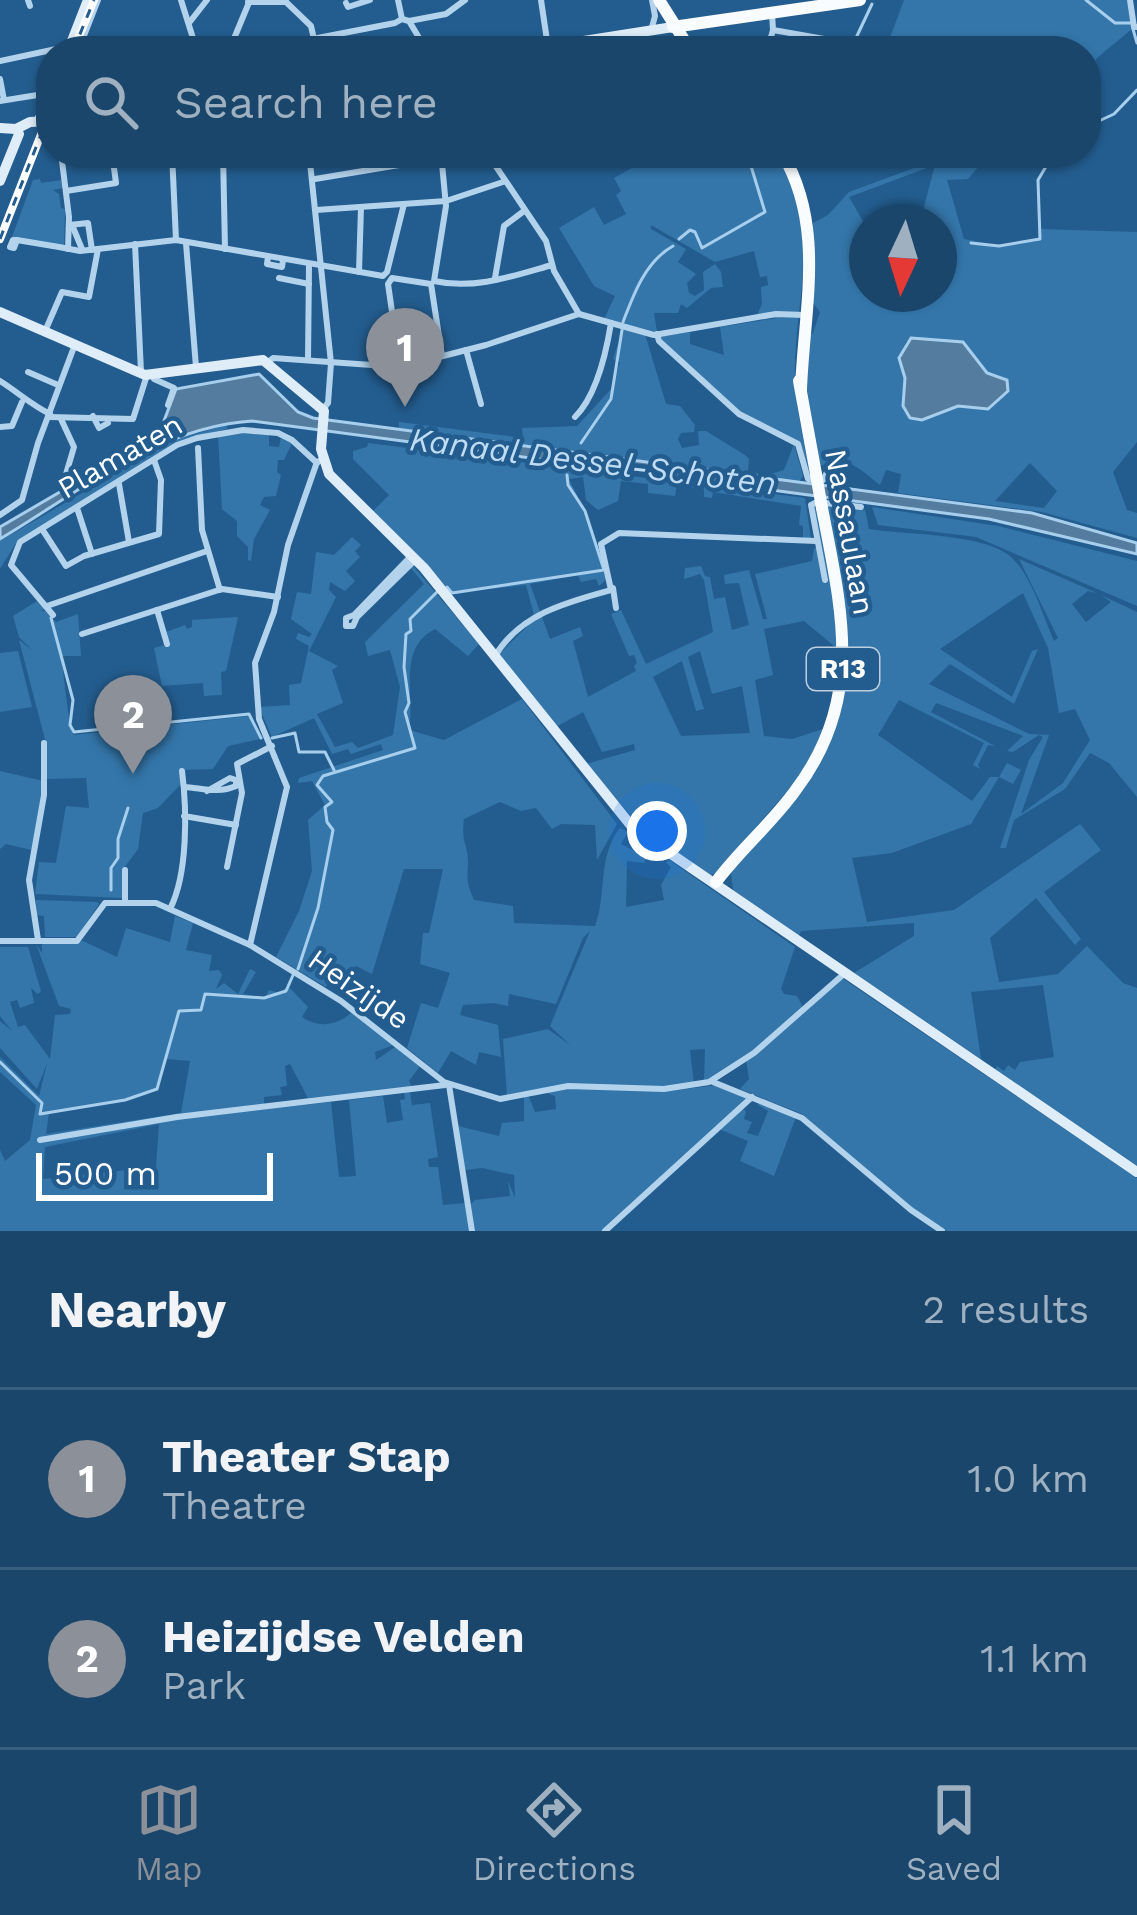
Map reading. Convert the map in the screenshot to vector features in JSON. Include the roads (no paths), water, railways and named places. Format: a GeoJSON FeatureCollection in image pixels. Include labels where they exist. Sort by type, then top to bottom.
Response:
{"type":"FeatureCollection","features":[{"type":"Feature","properties":{"kind":"main road"},"geometry":{"type":"LineString","coordinates":[[667,17],[772,13],[860,0]]}},
{"type":"Feature","properties":{"kind":"main road","name":"Nassaulaan"},"geometry":{"type":"LineString","coordinates":[[720,878],[807,775],[837,708],[844,667],[843,622],[800,389],[809,242],[806,211],[788,168]]}},
{"type":"Feature","properties":{"kind":"street"},"geometry":{"type":"LineString","coordinates":[[76,36],[88,0]]}},
{"type":"Feature","properties":{"kind":"street"},"geometry":{"type":"LineString","coordinates":[[79,36],[98,0]]}},
{"type":"Feature","properties":{"kind":"street"},"geometry":{"type":"LineString","coordinates":[[182,0],[193,36]]}},
{"type":"Feature","properties":{"kind":"street"},"geometry":{"type":"LineString","coordinates":[[189,23],[207,0]]}},
{"type":"Feature","properties":{"kind":"street"},"geometry":{"type":"LineString","coordinates":[[235,36],[247,1],[286,0],[311,26],[313,36]]}},
{"type":"Feature","properties":{"kind":"street"},"geometry":{"type":"LineString","coordinates":[[346,3],[348,8],[370,0]]}},
{"type":"Feature","properties":{"kind":"street"},"geometry":{"type":"LineString","coordinates":[[398,0],[417,36]]}},
{"type":"Feature","properties":{"kind":"street"},"geometry":{"type":"LineString","coordinates":[[329,36],[446,14],[464,0]]}},
{"type":"Feature","properties":{"kind":"street"},"geometry":{"type":"LineString","coordinates":[[541,0],[546,36]]}},
{"type":"Feature","properties":{"kind":"street"},"geometry":{"type":"LineString","coordinates":[[1130,0],[1135,27]]}},
{"type":"Feature","properties":{"kind":"street"},"geometry":{"type":"LineString","coordinates":[[772,13],[772,36]]}},
{"type":"Feature","properties":{"kind":"street"},"geometry":{"type":"LineString","coordinates":[[612,36],[667,17]]}},
{"type":"Feature","properties":{"kind":"street"},"geometry":{"type":"LineString","coordinates":[[773,31],[804,36]]}},
{"type":"Feature","properties":{"kind":"street"},"geometry":{"type":"LineString","coordinates":[[0,61],[36,56]]}},
{"type":"Feature","properties":{"kind":"street"},"geometry":{"type":"LineString","coordinates":[[0,79],[2,101],[36,96]]}},
{"type":"Feature","properties":{"kind":"street"},"geometry":{"type":"LineString","coordinates":[[0,181],[20,130],[36,120]]}},
{"type":"Feature","properties":{"kind":"street"},"geometry":{"type":"LineString","coordinates":[[0,128],[20,130]]}},
{"type":"Feature","properties":{"kind":"street"},"geometry":{"type":"LineString","coordinates":[[63,168],[70,222],[65,247]]}},
{"type":"Feature","properties":{"kind":"street"},"geometry":{"type":"LineString","coordinates":[[66,191],[116,183],[114,168]]}},
{"type":"Feature","properties":{"kind":"street"},"geometry":{"type":"LineString","coordinates":[[172,168],[176,240]]}},
{"type":"Feature","properties":{"kind":"street"},"geometry":{"type":"LineString","coordinates":[[223,168],[225,249]]}},
{"type":"Feature","properties":{"kind":"street"},"geometry":{"type":"LineString","coordinates":[[250,945],[287,789],[257,709],[254,669],[278,597],[288,545],[321,462],[328,403],[331,363],[312,168]]}},
{"type":"Feature","properties":{"kind":"street"},"geometry":{"type":"LineString","coordinates":[[314,179],[375,168]]}},
{"type":"Feature","properties":{"kind":"street"},"geometry":{"type":"LineString","coordinates":[[442,168],[446,201],[432,283],[442,356]]}},
{"type":"Feature","properties":{"kind":"street"},"geometry":{"type":"LineString","coordinates":[[495,168],[546,241],[552,266],[579,314]]}},
{"type":"Feature","properties":{"kind":"street"},"geometry":{"type":"LineString","coordinates":[[316,210],[446,201],[503,182]]}},
{"type":"Feature","properties":{"kind":"street"},"geometry":{"type":"LineString","coordinates":[[400,367],[388,277],[404,203]]}},
{"type":"Feature","properties":{"kind":"street"},"geometry":{"type":"LineString","coordinates":[[359,272],[362,207]]}},
{"type":"Feature","properties":{"kind":"street"},"geometry":{"type":"LineString","coordinates":[[495,278],[504,226],[524,211]]}},
{"type":"Feature","properties":{"kind":"street"},"geometry":{"type":"LineString","coordinates":[[44,334],[62,292],[89,297],[88,223],[70,222]]}},
{"type":"Feature","properties":{"kind":"street"},"geometry":{"type":"LineString","coordinates":[[70,222],[79,240],[91,250]]}},
{"type":"Feature","properties":{"kind":"street"},"geometry":{"type":"LineString","coordinates":[[65,247],[90,235]]}},
{"type":"Feature","properties":{"kind":"street"},"geometry":{"type":"LineString","coordinates":[[17,240],[91,250],[176,240],[268,257],[267,264],[281,267],[283,260],[476,286],[552,266]]}},
{"type":"Feature","properties":{"kind":"street"},"geometry":{"type":"LineString","coordinates":[[186,243],[196,367]]}},
{"type":"Feature","properties":{"kind":"street"},"geometry":{"type":"LineString","coordinates":[[0,381],[49,416],[133,419],[147,375],[135,244]]}},
{"type":"Feature","properties":{"kind":"street"},"geometry":{"type":"LineString","coordinates":[[308,360],[309,265]]}},
{"type":"Feature","properties":{"kind":"street"},"geometry":{"type":"LineString","coordinates":[[279,278],[309,284]]}},
{"type":"Feature","properties":{"kind":"street"},"geometry":{"type":"LineString","coordinates":[[0,312],[174,388],[168,405]]}},
{"type":"Feature","properties":{"kind":"street"},"geometry":{"type":"LineString","coordinates":[[268,362],[273,358],[400,367],[579,314],[657,334],[780,313],[804,315]]}},
{"type":"Feature","properties":{"kind":"street"},"geometry":{"type":"LineString","coordinates":[[575,417],[598,376],[611,323]]}},
{"type":"Feature","properties":{"kind":"street"},"geometry":{"type":"LineString","coordinates":[[657,334],[659,341],[739,414],[798,444],[808,479],[823,480],[833,461]]}},
{"type":"Feature","properties":{"kind":"street"},"geometry":{"type":"LineString","coordinates":[[0,515],[22,500],[74,347]]}},
{"type":"Feature","properties":{"kind":"street"},"geometry":{"type":"LineString","coordinates":[[373,350],[375,366]]}},
{"type":"Feature","properties":{"kind":"street"},"geometry":{"type":"LineString","coordinates":[[466,350],[481,404]]}},
{"type":"Feature","properties":{"kind":"street"},"geometry":{"type":"LineString","coordinates":[[147,375],[252,358],[268,362],[325,421]]}},
{"type":"Feature","properties":{"kind":"street"},"geometry":{"type":"LineString","coordinates":[[28,372],[42,373],[58,385]]}},
{"type":"Feature","properties":{"kind":"street"},"geometry":{"type":"LineString","coordinates":[[0,427],[12,426],[23,401]]}},
{"type":"Feature","properties":{"kind":"street"},"geometry":{"type":"LineString","coordinates":[[93,416],[99,428],[108,422]]}},
{"type":"Feature","properties":{"kind":"street"},"geometry":{"type":"LineString","coordinates":[[61,419],[74,447],[66,474]]}},
{"type":"Feature","properties":{"kind":"street","name":"Plamaten"},"geometry":{"type":"LineString","coordinates":[[53,614],[10,562],[20,542],[154,460],[197,438],[254,430],[285,436],[321,462]]}},
{"type":"Feature","properties":{"kind":"street"},"geometry":{"type":"LineString","coordinates":[[198,448],[202,530],[220,590]]}},
{"type":"Feature","properties":{"kind":"street"},"geometry":{"type":"LineString","coordinates":[[42,529],[60,562],[68,566],[161,530],[161,480],[154,460]]}},
{"type":"Feature","properties":{"kind":"street"},"geometry":{"type":"LineString","coordinates":[[321,462],[413,558],[626,821],[687,867],[720,878],[741,903],[1137,1172]]}},
{"type":"Feature","properties":{"kind":"street"},"geometry":{"type":"LineString","coordinates":[[119,484],[129,542]]}},
{"type":"Feature","properties":{"kind":"street"},"geometry":{"type":"LineString","coordinates":[[825,580],[810,509],[814,502],[861,507]]}},
{"type":"Feature","properties":{"kind":"street"},"geometry":{"type":"LineString","coordinates":[[77,508],[92,554]]}},
{"type":"Feature","properties":{"kind":"street"},"geometry":{"type":"LineString","coordinates":[[616,608],[601,544],[623,532],[816,541]]}},
{"type":"Feature","properties":{"kind":"street"},"geometry":{"type":"LineString","coordinates":[[47,606],[207,551]]}},
{"type":"Feature","properties":{"kind":"street"},"geometry":{"type":"LineString","coordinates":[[413,558],[353,626],[346,627],[346,618],[413,558]]}},
{"type":"Feature","properties":{"kind":"street"},"geometry":{"type":"LineString","coordinates":[[492,653],[548,609],[613,588]]}},
{"type":"Feature","properties":{"kind":"street"},"geometry":{"type":"LineString","coordinates":[[82,634],[220,590],[278,597]]}},
{"type":"Feature","properties":{"kind":"street"},"geometry":{"type":"LineString","coordinates":[[157,610],[167,644]]}},
{"type":"Feature","properties":{"kind":"street"},"geometry":{"type":"LineString","coordinates":[[38,940],[28,880],[44,795],[44,743]]}},
{"type":"Feature","properties":{"kind":"street"},"geometry":{"type":"LineString","coordinates":[[227,867],[242,793],[237,764],[272,746]]}},
{"type":"Feature","properties":{"kind":"street"},"geometry":{"type":"LineString","coordinates":[[170,909],[179,892],[182,771]]}},
{"type":"Feature","properties":{"kind":"street"},"geometry":{"type":"LineString","coordinates":[[184,787],[207,790]]}},
{"type":"Feature","properties":{"kind":"street"},"geometry":{"type":"LineString","coordinates":[[184,817],[236,825]]}},
{"type":"Feature","properties":{"kind":"street"},"geometry":{"type":"LineString","coordinates":[[0,940],[77,941],[103,904],[125,902],[125,870]]}},
{"type":"Feature","properties":{"kind":"street","name":"Heizijde"},"geometry":{"type":"LineString","coordinates":[[125,902],[149,902],[170,909],[250,945],[341,1001],[449,1085],[506,1100],[572,1086],[664,1089],[710,1082],[754,1053],[845,974]]}},
{"type":"Feature","properties":{"kind":"street","name":"Heizijde"},"geometry":{"type":"LineString","coordinates":[[710,1082],[802,1118],[942,1231]]}},
{"type":"Feature","properties":{"kind":"street"},"geometry":{"type":"LineString","coordinates":[[40,1140],[196,1114],[449,1085],[472,1231]]}},
{"type":"Feature","properties":{"kind":"street"},"geometry":{"type":"LineString","coordinates":[[605,1231],[752,1097]]}},
{"type":"Feature","properties":{"kind":"water"},"geometry":{"type":"Polygon","coordinates":[[[911,338],[963,342],[987,373],[1007,380],[1008,391],[988,409],[958,406],[922,420],[910,418],[903,406],[905,378],[899,358],[911,338]]]}},
{"type":"Feature","properties":{"kind":"water","name":"Kanaal Dessel-Schoten"},"geometry":{"type":"Polygon","coordinates":[[[259,374],[298,412],[313,418],[1032,513],[1137,543],[1137,554],[989,519],[252,421],[184,435],[152,449],[0,539],[0,527],[159,434],[176,389],[259,374]]]}},
{"type":"Feature","properties":{"kind":"waterway"},"geometry":{"type":"LineString","coordinates":[[1086,0],[1115,23],[1132,23]]}},
{"type":"Feature","properties":{"kind":"waterway"},"geometry":{"type":"LineString","coordinates":[[857,36],[872,4]]}},
{"type":"Feature","properties":{"kind":"waterway"},"geometry":{"type":"LineString","coordinates":[[1133,29],[1137,43]]}},
{"type":"Feature","properties":{"kind":"waterway"},"geometry":{"type":"LineString","coordinates":[[1101,120],[1114,114],[1137,90]]}},
{"type":"Feature","properties":{"kind":"waterway"},"geometry":{"type":"LineString","coordinates":[[679,239],[690,230],[702,248],[765,212],[752,168]]}},
{"type":"Feature","properties":{"kind":"waterway"},"geometry":{"type":"LineString","coordinates":[[971,243],[999,246],[1040,239],[1038,180],[1045,168]]}},
{"type":"Feature","properties":{"kind":"waterway"},"geometry":{"type":"LineString","coordinates":[[623,322],[648,269],[673,246]]}},
{"type":"Feature","properties":{"kind":"waterway","name":"Kanaal Dessel-Schoten"},"geometry":{"type":"LineString","coordinates":[[581,443],[611,399],[622,330]]}},
{"type":"Feature","properties":{"kind":"waterway","name":"Kanaal Dessel-Schoten"},"geometry":{"type":"LineString","coordinates":[[447,587],[452,593],[604,570],[585,511],[567,475]]}},
{"type":"Feature","properties":{"kind":"waterway"},"geometry":{"type":"LineString","coordinates":[[298,969],[318,908],[333,830],[325,807],[332,802],[317,785],[323,776],[415,748],[405,712],[409,703],[406,634],[411,631],[410,619],[437,592]]}},
{"type":"Feature","properties":{"kind":"waterway"},"geometry":{"type":"LineString","coordinates":[[51,618],[73,700],[70,725],[74,732],[249,714],[261,738]]}},
{"type":"Feature","properties":{"kind":"waterway"},"geometry":{"type":"LineString","coordinates":[[272,738],[295,733],[299,752],[325,752],[334,770]]}},
{"type":"Feature","properties":{"kind":"waterway"},"geometry":{"type":"LineString","coordinates":[[111,890],[111,868],[118,858],[118,839],[128,808]]}},
{"type":"Feature","properties":{"kind":"waterway"},"geometry":{"type":"LineString","coordinates":[[0,1062],[42,1103],[40,1114],[125,1100],[157,1089],[179,1011],[201,1010],[205,994],[264,998],[286,991],[294,973]]}},
{"type":"Feature","properties":{"kind":"railway"},"geometry":{"type":"LineString","coordinates":[[79,36],[94,0]]}},
{"type":"Feature","properties":{"kind":"railway"},"geometry":{"type":"LineString","coordinates":[[0,239],[36,147]]}},
{"type":"Feature","properties":{"kind":"place","name":"Theater Stap"},"geometry":{"type":"Point","coordinates":[405,407]}},
{"type":"Feature","properties":{"kind":"place","name":"Heizijdse Velden"},"geometry":{"type":"Point","coordinates":[133,774]}}]}
